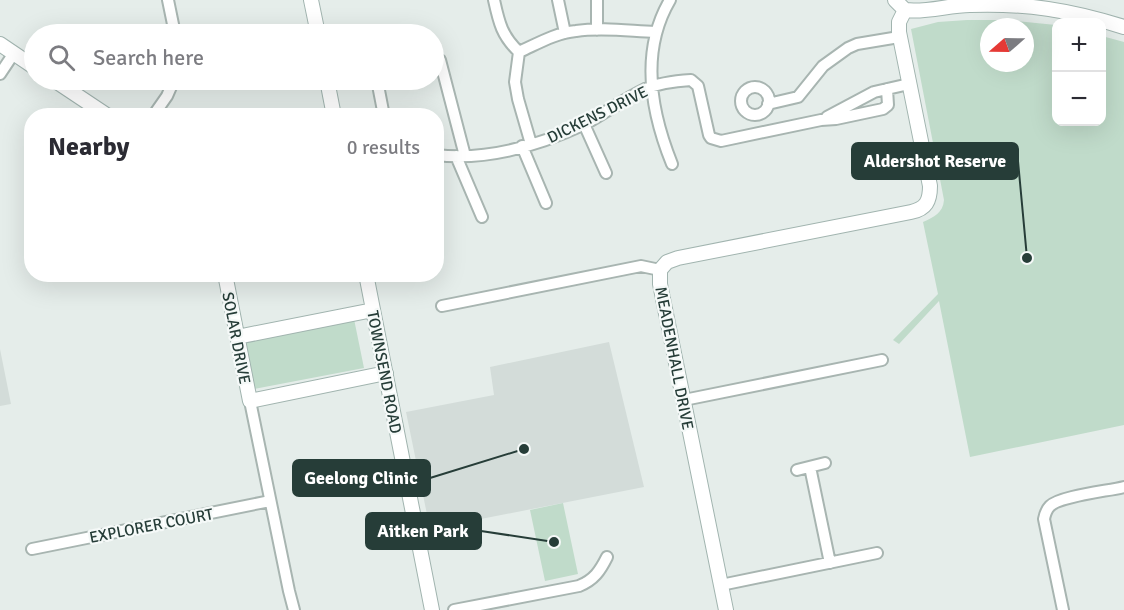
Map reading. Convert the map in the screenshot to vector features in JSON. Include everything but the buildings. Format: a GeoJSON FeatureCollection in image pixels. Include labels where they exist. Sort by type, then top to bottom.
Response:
{"type":"FeatureCollection","features":[{"type":"Feature","properties":{"kind":"street"},"geometry":{"type":"LineString","coordinates":[[168,0],[173,24]]}},
{"type":"Feature","properties":{"kind":"street"},"geometry":{"type":"LineString","coordinates":[[311,0],[316,24]]}},
{"type":"Feature","properties":{"kind":"street"},"geometry":{"type":"LineString","coordinates":[[494,0],[506,40],[519,52]]}},
{"type":"Feature","properties":{"kind":"street"},"geometry":{"type":"LineString","coordinates":[[558,0],[565,33]]}},
{"type":"Feature","properties":{"kind":"street"},"geometry":{"type":"LineString","coordinates":[[597,0],[597,30]]}},
{"type":"Feature","properties":{"kind":"street"},"geometry":{"type":"LineString","coordinates":[[670,0],[656,32],[652,58],[652,87],[657,122],[672,164]]}},
{"type":"Feature","properties":{"kind":"street"},"geometry":{"type":"LineString","coordinates":[[895,0],[906,10],[968,5],[1052,4],[1124,27]]}},
{"type":"Feature","properties":{"kind":"street"},"geometry":{"type":"LineString","coordinates":[[906,10],[898,26],[909,84]]}},
{"type":"Feature","properties":{"kind":"street"},"geometry":{"type":"LineString","coordinates":[[519,52],[565,33],[597,30],[656,32]]}},
{"type":"Feature","properties":{"kind":"street"},"geometry":{"type":"LineString","coordinates":[[768,104],[798,97],[824,66],[848,48],[857,44],[899,37]]}},
{"type":"Feature","properties":{"kind":"street"},"geometry":{"type":"LineString","coordinates":[[0,44],[24,60]]}},
{"type":"Feature","properties":{"kind":"street"},"geometry":{"type":"LineString","coordinates":[[519,52],[515,81],[526,145],[546,203]]}},
{"type":"Feature","properties":{"kind":"street"},"geometry":{"type":"LineString","coordinates":[[0,74],[14,53]]}},
{"type":"Feature","properties":{"kind":"street"},"geometry":{"type":"LineString","coordinates":[[444,78],[461,156],[482,217]]}},
{"type":"Feature","properties":{"kind":"street","name":"DICKENS DRIVE"},"geometry":{"type":"LineString","coordinates":[[444,155],[498,152],[526,145],[584,124],[652,87],[678,81],[695,82],[700,92],[709,135],[716,140],[821,120],[851,110],[886,107],[887,89]]}},
{"type":"Feature","properties":{"kind":"street","name":"DICKENS DRIVE"},"geometry":{"type":"LineString","coordinates":[[851,110],[868,95],[909,84]]}},
{"type":"Feature","properties":{"kind":"street","name":"MEADENHALL DRIVE"},"geometry":{"type":"LineString","coordinates":[[726,610],[660,284],[660,270],[667,262],[678,258],[911,212],[926,205],[930,197],[930,186],[909,84]]}},
{"type":"Feature","properties":{"kind":"street"},"geometry":{"type":"LineString","coordinates":[[69,90],[96,108]]}},
{"type":"Feature","properties":{"kind":"street"},"geometry":{"type":"LineString","coordinates":[[159,108],[170,90]]}},
{"type":"Feature","properties":{"kind":"street"},"geometry":{"type":"LineString","coordinates":[[329,90],[332,108]]}},
{"type":"Feature","properties":{"kind":"street"},"geometry":{"type":"LineString","coordinates":[[379,90],[382,108]]}},
{"type":"Feature","properties":{"kind":"street"},"geometry":{"type":"LineString","coordinates":[[584,124],[606,173]]}},
{"type":"Feature","properties":{"kind":"street"},"geometry":{"type":"LineString","coordinates":[[442,306],[641,266],[660,270]]}},
{"type":"Feature","properties":{"kind":"street","name":"SOLAR DRIVE"},"geometry":{"type":"LineString","coordinates":[[227,282],[250,401]]}},
{"type":"Feature","properties":{"kind":"street","name":"TOWNSEND ROAD"},"geometry":{"type":"LineString","coordinates":[[368,282],[432,610]]}},
{"type":"Feature","properties":{"kind":"street"},"geometry":{"type":"LineString","coordinates":[[237,337],[373,310]]}},
{"type":"Feature","properties":{"kind":"street"},"geometry":{"type":"LineString","coordinates":[[684,400],[882,360]]}},
{"type":"Feature","properties":{"kind":"street"},"geometry":{"type":"LineString","coordinates":[[294,610],[250,401],[386,373]]}},
{"type":"Feature","properties":{"kind":"street"},"geometry":{"type":"LineString","coordinates":[[797,470],[825,463]]}},
{"type":"Feature","properties":{"kind":"street"},"geometry":{"type":"LineString","coordinates":[[810,467],[830,563]]}},
{"type":"Feature","properties":{"kind":"street"},"geometry":{"type":"LineString","coordinates":[[1063,610],[1044,519],[1046,512],[1058,501],[1124,487]]}},
{"type":"Feature","properties":{"kind":"street","name":"EXPLORER COURT"},"geometry":{"type":"LineString","coordinates":[[32,549],[270,501]]}},
{"type":"Feature","properties":{"kind":"street"},"geometry":{"type":"LineString","coordinates":[[721,585],[877,553]]}},
{"type":"Feature","properties":{"kind":"street"},"geometry":{"type":"LineString","coordinates":[[454,610],[579,586],[595,577],[607,557]]}},
{"type":"Feature","properties":{"kind":"street"},"geometry":{"type":"LineString","coordinates":[[289,591],[289,610]]}},
{"type":"Feature","properties":{"kind":"shaded area"},"geometry":{"type":"Polygon","coordinates":[[[609,342],[644,487],[430,529],[406,412],[494,395],[490,367],[609,342]]]}},
{"type":"Feature","properties":{"kind":"shaded area"},"geometry":{"type":"Polygon","coordinates":[[[0,349],[11,404],[0,406],[0,349]]]}},
{"type":"Feature","properties":{"kind":"green space"},"geometry":{"type":"Polygon","coordinates":[[[980,20],[980,72],[1034,72],[1034,23],[1052,25],[1052,126],[1106,126],[1106,37],[1124,42],[1124,425],[970,457],[939,301],[899,344],[893,340],[938,294],[923,222],[940,211],[944,200],[911,29],[938,22],[980,20]]]}},
{"type":"Feature","properties":{"kind":"green space"},"geometry":{"type":"Polygon","coordinates":[[[354,319],[364,368],[254,389],[245,341],[354,319]]]}},
{"type":"Feature","properties":{"kind":"green space"},"geometry":{"type":"Polygon","coordinates":[[[563,503],[578,574],[545,581],[530,510],[563,503]]]}},
{"type":"Feature","properties":{"kind":"place","name":"Aldershot Reserve"},"geometry":{"type":"Point","coordinates":[1027,258]}},
{"type":"Feature","properties":{"kind":"place","name":"Geelong Clinic"},"geometry":{"type":"Point","coordinates":[524,449]}},
{"type":"Feature","properties":{"kind":"place","name":"Aitken Park"},"geometry":{"type":"Point","coordinates":[554,542]}}]}
